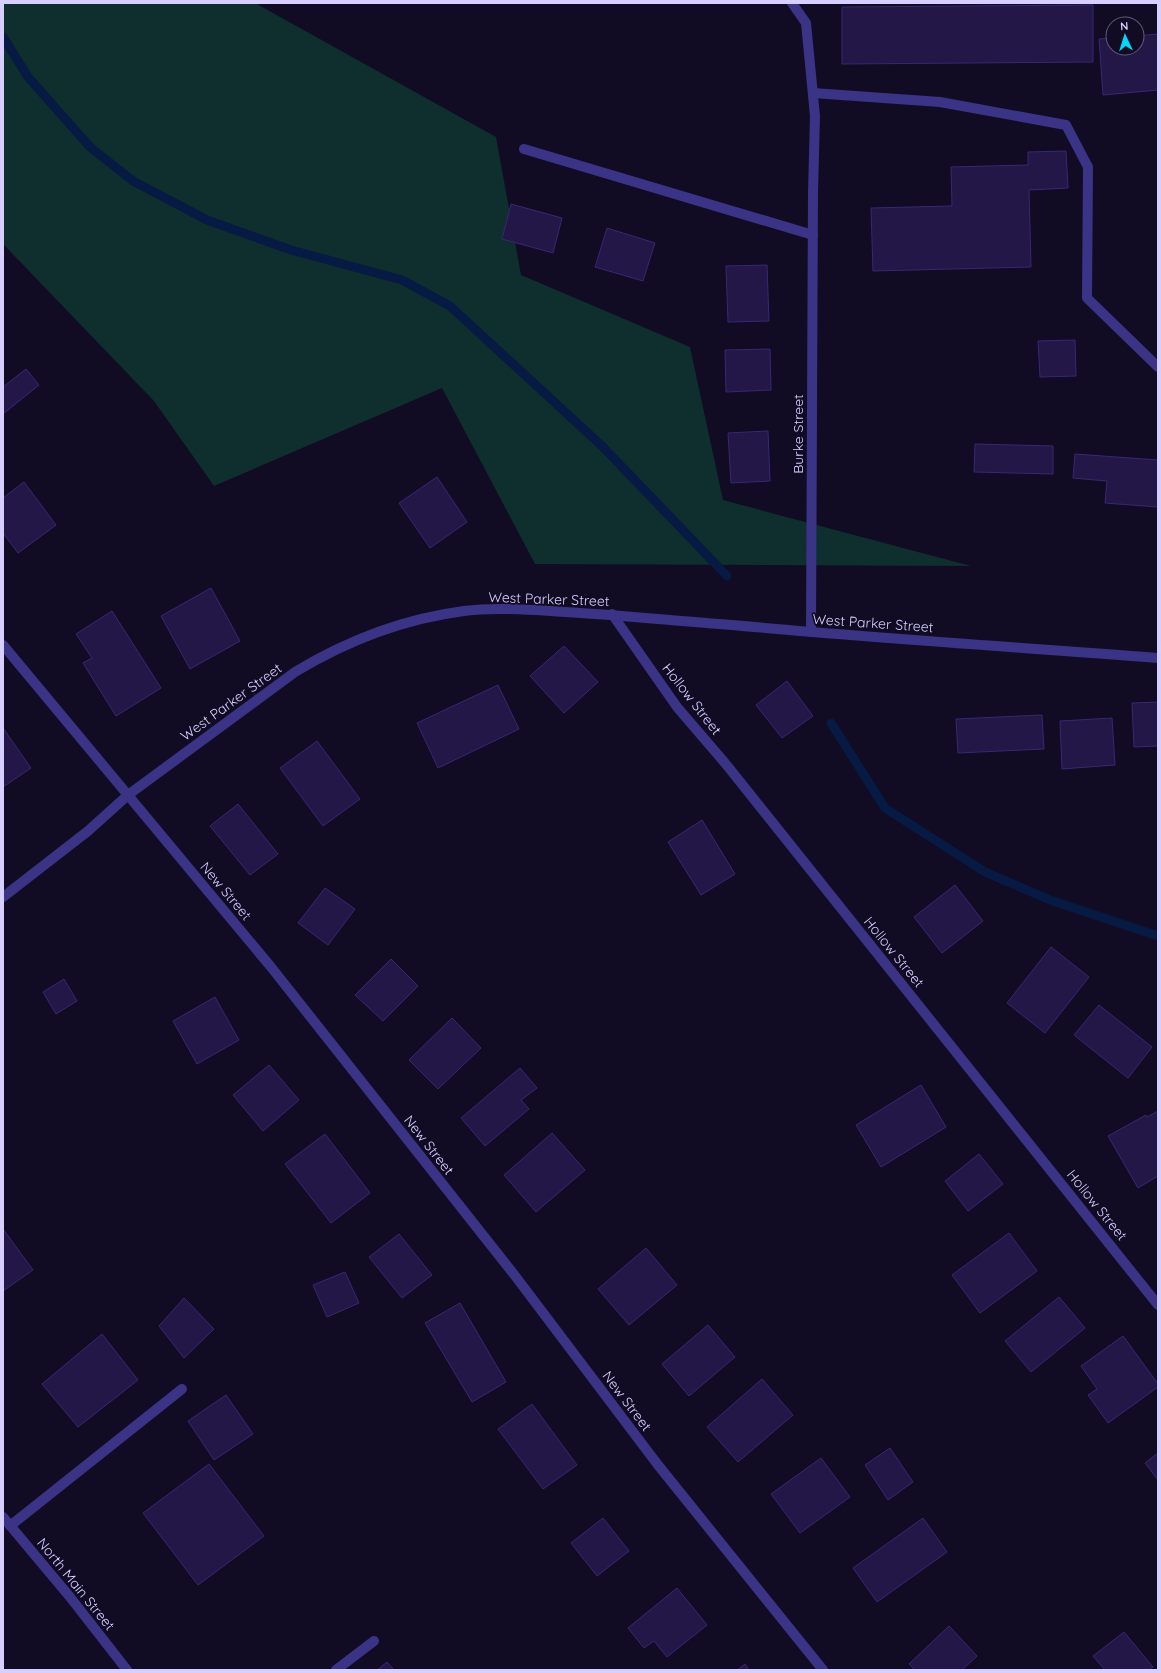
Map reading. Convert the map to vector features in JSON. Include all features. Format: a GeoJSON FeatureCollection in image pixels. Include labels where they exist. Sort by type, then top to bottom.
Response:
{"type":"FeatureCollection","features":[{"type":"Feature","properties":{"kind":"street","name":"Burke Street"},"geometry":{"type":"LineString","coordinates":[[792,3],[806,22],[815,116],[811,632]]}},
{"type":"Feature","properties":{"kind":"street"},"geometry":{"type":"LineString","coordinates":[[813,93],[940,102],[1066,125],[1088,166],[1087,298],[1158,367]]}},
{"type":"Feature","properties":{"kind":"street"},"geometry":{"type":"LineString","coordinates":[[524,149],[813,235]]}},
{"type":"Feature","properties":{"kind":"street","name":"West Parker Street"},"geometry":{"type":"LineString","coordinates":[[3,897],[88,831],[128,795],[295,672],[317,658],[364,636],[414,620],[465,611],[518,609],[612,614],[811,632],[1158,658]]}},
{"type":"Feature","properties":{"kind":"street","name":"Hollow Street"},"geometry":{"type":"LineString","coordinates":[[612,614],[678,707],[725,763],[1158,1304]]}},
{"type":"Feature","properties":{"kind":"street","name":"New Street"},"geometry":{"type":"LineString","coordinates":[[3,644],[271,967],[516,1278],[658,1465],[823,1670]]}},
{"type":"Feature","properties":{"kind":"street"},"geometry":{"type":"LineString","coordinates":[[10,1526],[182,1389]]}},
{"type":"Feature","properties":{"kind":"street","name":"North Main Street"},"geometry":{"type":"LineString","coordinates":[[3,1517],[70,1597],[127,1670]]}},
{"type":"Feature","properties":{"kind":"street"},"geometry":{"type":"LineString","coordinates":[[336,1670],[374,1640]]}},
{"type":"Feature","properties":{"kind":"green space"},"geometry":{"type":"Polygon","coordinates":[[[3,3],[255,3],[496,137],[521,275],[690,347],[723,500],[971,566],[535,564],[442,388],[214,486],[154,401],[3,244],[3,3]]]}},
{"type":"Feature","properties":{"kind":"building"},"geometry":{"type":"Polygon","coordinates":[[[1093,5],[1093,62],[842,64],[842,7],[1093,5]]]}},
{"type":"Feature","properties":{"kind":"building"},"geometry":{"type":"Polygon","coordinates":[[[1158,34],[1158,90],[1103,95],[1099,39],[1105,39],[1105,56],[1145,56],[1145,35],[1158,34]]]}},
{"type":"Feature","properties":{"kind":"building"},"geometry":{"type":"Polygon","coordinates":[[[1066,151],[1068,188],[1029,190],[1031,267],[873,271],[871,208],[952,206],[951,167],[1028,165],[1028,152],[1066,151]]]}},
{"type":"Feature","properties":{"kind":"building"},"geometry":{"type":"Polygon","coordinates":[[[511,204],[562,218],[553,253],[502,239],[511,204]]]}},
{"type":"Feature","properties":{"kind":"building"},"geometry":{"type":"Polygon","coordinates":[[[607,228],[655,243],[643,281],[595,267],[607,228]]]}},
{"type":"Feature","properties":{"kind":"building"},"geometry":{"type":"Polygon","coordinates":[[[767,265],[769,321],[728,322],[726,266],[767,265]]]}},
{"type":"Feature","properties":{"kind":"building"},"geometry":{"type":"Polygon","coordinates":[[[1075,340],[1076,376],[1040,377],[1038,341],[1075,340]]]}},
{"type":"Feature","properties":{"kind":"building"},"geometry":{"type":"Polygon","coordinates":[[[770,349],[771,390],[726,392],[725,350],[770,349]]]}},
{"type":"Feature","properties":{"kind":"building"},"geometry":{"type":"Polygon","coordinates":[[[26,369],[39,385],[3,414],[3,387],[26,369]]]}},
{"type":"Feature","properties":{"kind":"building"},"geometry":{"type":"Polygon","coordinates":[[[768,431],[770,481],[731,483],[728,433],[768,431]]]}},
{"type":"Feature","properties":{"kind":"building"},"geometry":{"type":"Polygon","coordinates":[[[975,444],[1053,446],[1053,474],[974,472],[975,444]]]}},
{"type":"Feature","properties":{"kind":"building"},"geometry":{"type":"Polygon","coordinates":[[[1075,454],[1158,460],[1158,507],[1105,503],[1107,481],[1073,478],[1075,454]]]}},
{"type":"Feature","properties":{"kind":"building"},"geometry":{"type":"Polygon","coordinates":[[[437,477],[467,522],[430,548],[399,503],[437,477]]]}},
{"type":"Feature","properties":{"kind":"building"},"geometry":{"type":"Polygon","coordinates":[[[24,482],[56,525],[18,553],[3,533],[3,498],[24,482]]]}},
{"type":"Feature","properties":{"kind":"building"},"geometry":{"type":"Polygon","coordinates":[[[211,588],[240,641],[190,669],[161,616],[211,588]]]}},
{"type":"Feature","properties":{"kind":"building"},"geometry":{"type":"Polygon","coordinates":[[[112,611],[161,688],[116,716],[83,663],[92,658],[76,634],[112,611]]]}},
{"type":"Feature","properties":{"kind":"building"},"geometry":{"type":"Polygon","coordinates":[[[564,646],[598,682],[564,713],[530,676],[564,646]]]}},
{"type":"Feature","properties":{"kind":"building"},"geometry":{"type":"Polygon","coordinates":[[[787,681],[813,716],[782,738],[756,705],[787,681]]]}},
{"type":"Feature","properties":{"kind":"building"},"geometry":{"type":"Polygon","coordinates":[[[498,685],[519,729],[438,768],[417,723],[498,685]]]}},
{"type":"Feature","properties":{"kind":"building"},"geometry":{"type":"Polygon","coordinates":[[[1158,702],[1158,746],[1134,747],[1132,703],[1158,702]]]}},
{"type":"Feature","properties":{"kind":"building"},"geometry":{"type":"Polygon","coordinates":[[[1042,715],[1044,749],[958,753],[956,719],[1042,715]]]}},
{"type":"Feature","properties":{"kind":"building"},"geometry":{"type":"Polygon","coordinates":[[[1112,718],[1115,765],[1062,769],[1060,721],[1112,718]]]}},
{"type":"Feature","properties":{"kind":"building"},"geometry":{"type":"Polygon","coordinates":[[[3,728],[31,768],[3,787],[3,728]]]}},
{"type":"Feature","properties":{"kind":"building"},"geometry":{"type":"Polygon","coordinates":[[[317,741],[360,799],[323,826],[280,768],[317,741]]]}},
{"type":"Feature","properties":{"kind":"building"},"geometry":{"type":"Polygon","coordinates":[[[238,804],[278,854],[250,875],[210,826],[238,804]]]}},
{"type":"Feature","properties":{"kind":"building"},"geometry":{"type":"Polygon","coordinates":[[[702,820],[735,874],[701,895],[668,842],[702,820]]]}},
{"type":"Feature","properties":{"kind":"building"},"geometry":{"type":"Polygon","coordinates":[[[955,885],[983,921],[942,953],[914,917],[955,885]]]}},
{"type":"Feature","properties":{"kind":"building"},"geometry":{"type":"Polygon","coordinates":[[[325,888],[355,909],[328,945],[298,923],[325,888]]]}},
{"type":"Feature","properties":{"kind":"building"},"geometry":{"type":"Polygon","coordinates":[[[1051,947],[1089,977],[1045,1033],[1007,1003],[1051,947]]]}},
{"type":"Feature","properties":{"kind":"building"},"geometry":{"type":"Polygon","coordinates":[[[391,959],[418,986],[383,1021],[355,995],[391,959]]]}},
{"type":"Feature","properties":{"kind":"building"},"geometry":{"type":"Polygon","coordinates":[[[64,979],[77,1001],[56,1014],[43,992],[64,979]]]}},
{"type":"Feature","properties":{"kind":"building"},"geometry":{"type":"Polygon","coordinates":[[[215,997],[239,1040],[197,1064],[173,1021],[215,997]]]}},
{"type":"Feature","properties":{"kind":"building"},"geometry":{"type":"Polygon","coordinates":[[[1099,1005],[1152,1047],[1128,1078],[1074,1035],[1099,1005]]]}},
{"type":"Feature","properties":{"kind":"building"},"geometry":{"type":"Polygon","coordinates":[[[452,1018],[481,1048],[438,1089],[409,1060],[452,1018]]]}},
{"type":"Feature","properties":{"kind":"building"},"geometry":{"type":"Polygon","coordinates":[[[269,1065],[299,1100],[263,1131],[233,1095],[269,1065]]]}},
{"type":"Feature","properties":{"kind":"building"},"geometry":{"type":"Polygon","coordinates":[[[520,1068],[537,1088],[521,1100],[529,1109],[485,1146],[461,1118],[520,1068]]]}},
{"type":"Feature","properties":{"kind":"building"},"geometry":{"type":"Polygon","coordinates":[[[921,1085],[946,1127],[881,1167],[856,1125],[921,1085]]]}},
{"type":"Feature","properties":{"kind":"building"},"geometry":{"type":"Polygon","coordinates":[[[1158,1111],[1158,1176],[1138,1188],[1108,1136],[1146,1115],[1147,1117],[1158,1111]]]}},
{"type":"Feature","properties":{"kind":"building"},"geometry":{"type":"Polygon","coordinates":[[[552,1133],[585,1170],[536,1212],[504,1175],[552,1133]]]}},
{"type":"Feature","properties":{"kind":"building"},"geometry":{"type":"Polygon","coordinates":[[[325,1134],[370,1193],[331,1223],[285,1164],[325,1134]]]}},
{"type":"Feature","properties":{"kind":"building"},"geometry":{"type":"Polygon","coordinates":[[[979,1154],[1003,1184],[968,1211],[945,1181],[979,1154]]]}},
{"type":"Feature","properties":{"kind":"building"},"geometry":{"type":"Polygon","coordinates":[[[3,1229],[33,1270],[3,1291],[3,1229]]]}},
{"type":"Feature","properties":{"kind":"building"},"geometry":{"type":"Polygon","coordinates":[[[1009,1233],[1037,1271],[980,1313],[952,1275],[1009,1233]]]}},
{"type":"Feature","properties":{"kind":"building"},"geometry":{"type":"Polygon","coordinates":[[[399,1234],[432,1275],[402,1298],[369,1257],[399,1234]]]}},
{"type":"Feature","properties":{"kind":"building"},"geometry":{"type":"Polygon","coordinates":[[[646,1248],[677,1285],[629,1325],[598,1289],[646,1248]]]}},
{"type":"Feature","properties":{"kind":"building"},"geometry":{"type":"Polygon","coordinates":[[[345,1272],[359,1303],[327,1317],[313,1285],[345,1272]]]}},
{"type":"Feature","properties":{"kind":"building"},"geometry":{"type":"Polygon","coordinates":[[[1059,1297],[1085,1328],[1031,1372],[1005,1341],[1059,1297]]]}},
{"type":"Feature","properties":{"kind":"building"},"geometry":{"type":"Polygon","coordinates":[[[184,1298],[214,1329],[184,1358],[159,1326],[184,1298]]]}},
{"type":"Feature","properties":{"kind":"building"},"geometry":{"type":"Polygon","coordinates":[[[460,1303],[506,1382],[472,1402],[425,1323],[460,1303]]]}},
{"type":"Feature","properties":{"kind":"building"},"geometry":{"type":"Polygon","coordinates":[[[708,1325],[735,1357],[689,1396],[662,1364],[708,1325]]]}},
{"type":"Feature","properties":{"kind":"building"},"geometry":{"type":"Polygon","coordinates":[[[102,1334],[138,1380],[78,1427],[42,1384],[102,1334]]]}},
{"type":"Feature","properties":{"kind":"building"},"geometry":{"type":"Polygon","coordinates":[[[1123,1336],[1158,1384],[1158,1387],[1108,1423],[1088,1395],[1097,1389],[1081,1366],[1123,1336]]]}},
{"type":"Feature","properties":{"kind":"building"},"geometry":{"type":"Polygon","coordinates":[[[762,1379],[793,1415],[738,1462],[707,1427],[762,1379]]]}},
{"type":"Feature","properties":{"kind":"building"},"geometry":{"type":"Polygon","coordinates":[[[226,1395],[253,1434],[214,1460],[188,1421],[226,1395]]]}},
{"type":"Feature","properties":{"kind":"building"},"geometry":{"type":"Polygon","coordinates":[[[532,1404],[577,1465],[543,1489],[498,1429],[532,1404]]]}},
{"type":"Feature","properties":{"kind":"building"},"geometry":{"type":"Polygon","coordinates":[[[890,1448],[913,1482],[888,1500],[865,1465],[890,1448]]]}},
{"type":"Feature","properties":{"kind":"building"},"geometry":{"type":"Polygon","coordinates":[[[1158,1453],[1158,1480],[1145,1463],[1158,1453]]]}},
{"type":"Feature","properties":{"kind":"building"},"geometry":{"type":"Polygon","coordinates":[[[821,1458],[850,1497],[800,1533],[771,1494],[821,1458]]]}},
{"type":"Feature","properties":{"kind":"building"},"geometry":{"type":"Polygon","coordinates":[[[209,1464],[264,1536],[198,1585],[143,1513],[209,1464]]]}},
{"type":"Feature","properties":{"kind":"building"},"geometry":{"type":"Polygon","coordinates":[[[603,1518],[629,1551],[597,1576],[571,1543],[603,1518]]]}},
{"type":"Feature","properties":{"kind":"building"},"geometry":{"type":"Polygon","coordinates":[[[923,1518],[947,1552],[877,1602],[853,1568],[923,1518]]]}},
{"type":"Feature","properties":{"kind":"building"},"geometry":{"type":"Polygon","coordinates":[[[677,1588],[707,1625],[667,1657],[654,1641],[644,1648],[628,1628],[677,1588]]]}},
{"type":"Feature","properties":{"kind":"building"},"geometry":{"type":"Polygon","coordinates":[[[949,1626],[977,1656],[962,1670],[915,1670],[909,1664],[949,1626]]]}},
{"type":"Feature","properties":{"kind":"building"},"geometry":{"type":"Polygon","coordinates":[[[1124,1632],[1153,1667],[1149,1670],[1105,1670],[1093,1656],[1124,1632]]]}},
{"type":"Feature","properties":{"kind":"building"},"geometry":{"type":"Polygon","coordinates":[[[387,1662],[394,1670],[377,1670],[387,1662]]]}},
{"type":"Feature","properties":{"kind":"building"},"geometry":{"type":"Polygon","coordinates":[[[745,1664],[749,1670],[737,1670],[745,1664]]]}},
{"type":"Feature","properties":{"kind":"waterway"},"geometry":{"type":"LineString","coordinates":[[3,37],[28,77],[90,147],[133,181],[207,220],[291,250],[402,280],[450,306],[602,446],[727,576]]}},
{"type":"Feature","properties":{"kind":"waterway"},"geometry":{"type":"LineString","coordinates":[[831,723],[885,808],[985,872],[1050,900],[1158,936]]}}]}
